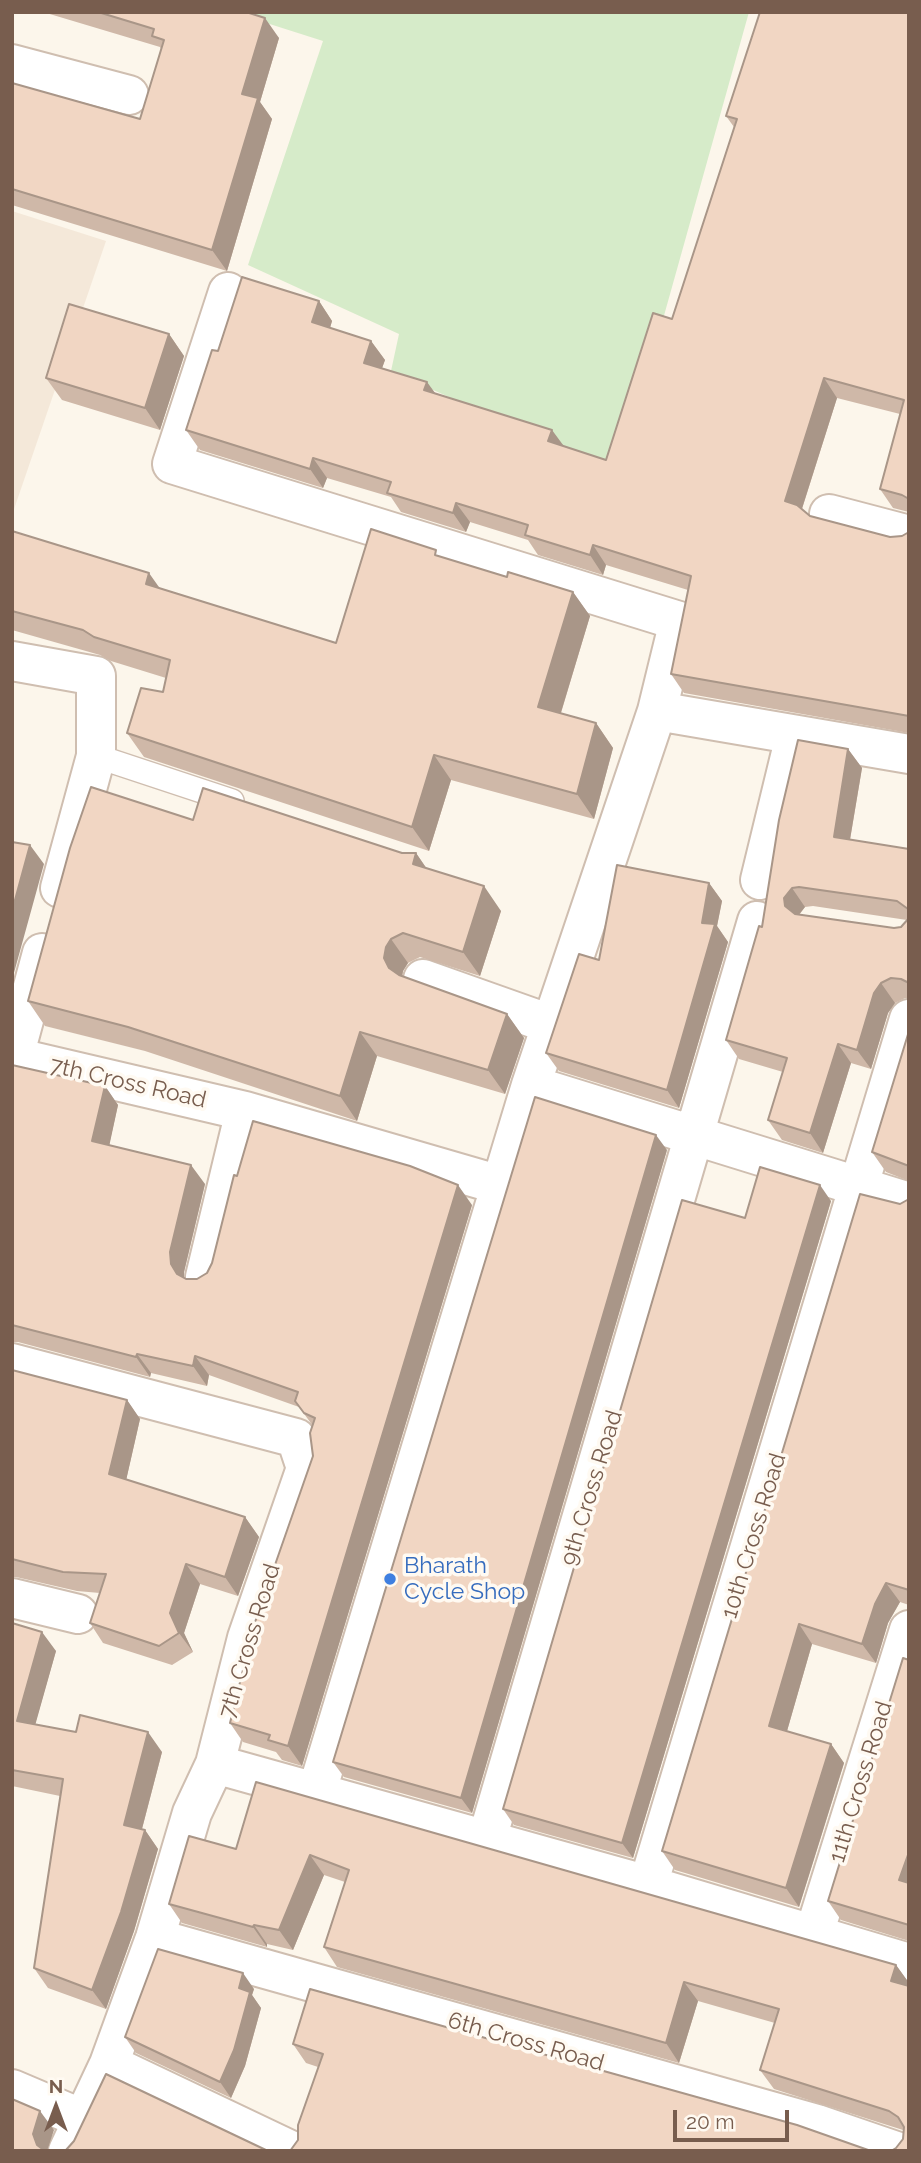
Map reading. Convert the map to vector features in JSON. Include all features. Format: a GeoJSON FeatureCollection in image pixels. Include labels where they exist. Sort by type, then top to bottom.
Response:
{"type":"FeatureCollection","features":[{"type":"Feature","properties":{"kind":"street"},"geometry":{"type":"LineString","coordinates":[[12,64],[129,96]]}},
{"type":"Feature","properties":{"kind":"street"},"geometry":{"type":"LineString","coordinates":[[228,292],[172,464],[679,621],[657,711],[550,1024],[317,1791]]}},
{"type":"Feature","properties":{"kind":"street"},"geometry":{"type":"LineString","coordinates":[[829,514],[909,535]]}},
{"type":"Feature","properties":{"kind":"street","name":"7th Cross Road"},"geometry":{"type":"LineString","coordinates":[[12,661],[96,676],[96,756],[13,1060],[244,1111],[500,1185]]}},
{"type":"Feature","properties":{"kind":"street"},"geometry":{"type":"LineString","coordinates":[[657,711],[909,754]]}},
{"type":"Feature","properties":{"kind":"street"},"geometry":{"type":"LineString","coordinates":[[760,880],[794,736]]}},
{"type":"Feature","properties":{"kind":"street","name":"9th Cross Road"},"geometry":{"type":"LineString","coordinates":[[487,1839],[696,1136],[757,921]]}},
{"type":"Feature","properties":{"kind":"street"},"geometry":{"type":"LineString","coordinates":[[423,979],[550,1024]]}},
{"type":"Feature","properties":{"kind":"street","name":"10th Cross Road"},"geometry":{"type":"LineString","coordinates":[[648,1885],[909,1019]]}},
{"type":"Feature","properties":{"kind":"street"},"geometry":{"type":"LineString","coordinates":[[531,1085],[909,1202]]}},
{"type":"Feature","properties":{"kind":"street"},"geometry":{"type":"LineString","coordinates":[[205,1277],[244,1111]]}},
{"type":"Feature","properties":{"kind":"street","name":"7th Cross Road"},"geometry":{"type":"LineString","coordinates":[[12,1363],[296,1438],[306,1468],[247,1638],[215,1764]]}},
{"type":"Feature","properties":{"kind":"street"},"geometry":{"type":"LineString","coordinates":[[12,1598],[78,1614]]}},
{"type":"Feature","properties":{"kind":"street","name":"11th Cross Road"},"geometry":{"type":"LineString","coordinates":[[814,1934],[909,1630]]}},
{"type":"Feature","properties":{"kind":"street"},"geometry":{"type":"LineString","coordinates":[[12,2090],[76,2135],[109,2064],[155,1938],[192,1813],[215,1764],[648,1885],[909,1964]]}},
{"type":"Feature","properties":{"kind":"street","name":"6th Cross Road"},"geometry":{"type":"LineString","coordinates":[[155,1938],[817,2124],[896,2151]]}},
{"type":"Feature","properties":{"kind":"street"},"geometry":{"type":"LineString","coordinates":[[109,2064],[292,2151]]}},
{"type":"Feature","properties":{"kind":"lane"},"geometry":{"type":"LineString","coordinates":[[96,756],[253,808]]}},
{"type":"Feature","properties":{"kind":"shaded area"},"geometry":{"type":"Polygon","coordinates":[[[12,211],[106,241],[12,515],[12,211]]]}},
{"type":"Feature","properties":{"kind":"green space"},"geometry":{"type":"Polygon","coordinates":[[[232,12],[749,12],[630,437],[609,469],[391,371],[399,334],[248,265],[323,41],[232,12]]]}},
{"type":"Feature","properties":{"kind":"building"},"geometry":{"type":"Polygon","coordinates":[[[98,12],[246,12],[265,18],[242,94],[258,98],[212,250],[12,189],[12,83],[140,119],[164,40],[152,36],[154,29],[98,12]]]}},
{"type":"Feature","properties":{"kind":"building"},"geometry":{"type":"Polygon","coordinates":[[[760,12],[909,12],[909,499],[880,489],[904,400],[824,378],[785,501],[797,505],[810,516],[890,537],[909,532],[909,716],[671,674],[691,576],[593,545],[590,555],[525,535],[528,525],[456,503],[453,513],[387,493],[391,482],[313,458],[310,469],[186,430],[212,350],[218,351],[242,277],[319,301],[312,322],[371,341],[364,363],[427,382],[424,390],[552,430],[548,441],[606,460],[653,313],[672,319],[737,119],[726,116],[760,12]]]}},
{"type":"Feature","properties":{"kind":"building"},"geometry":{"type":"Polygon","coordinates":[[[69,304],[169,334],[145,408],[46,378],[69,304]]]}},
{"type":"Feature","properties":{"kind":"building"},"geometry":{"type":"Polygon","coordinates":[[[371,529],[436,550],[435,555],[507,577],[508,572],[573,592],[538,707],[596,723],[577,794],[434,755],[412,827],[127,733],[141,688],[163,692],[170,660],[94,637],[83,630],[12,611],[12,531],[149,573],[146,584],[336,643],[371,529]]]}},
{"type":"Feature","properties":{"kind":"building"},"geometry":{"type":"Polygon","coordinates":[[[798,740],[848,749],[834,837],[909,849],[909,915],[908,909],[897,901],[799,887],[792,888],[784,898],[785,906],[795,914],[894,928],[901,927],[909,918],[909,983],[891,978],[881,983],[874,993],[857,1050],[838,1044],[810,1133],[768,1120],[787,1058],[726,1040],[759,926],[762,927],[779,820],[798,740]]]}},
{"type":"Feature","properties":{"kind":"building"},"geometry":{"type":"Polygon","coordinates":[[[91,787],[193,820],[203,788],[402,853],[416,853],[413,864],[484,886],[463,952],[403,933],[391,939],[384,958],[389,968],[399,975],[507,1014],[488,1070],[360,1032],[340,1096],[128,1027],[28,1001],[70,848],[91,787]]]}},
{"type":"Feature","properties":{"kind":"building"},"geometry":{"type":"Polygon","coordinates":[[[12,842],[30,845],[12,911],[12,842]]]}},
{"type":"Feature","properties":{"kind":"building"},"geometry":{"type":"Polygon","coordinates":[[[617,865],[709,883],[702,923],[715,924],[667,1090],[546,1053],[579,954],[599,960],[617,865]]]}},
{"type":"Feature","properties":{"kind":"building"},"geometry":{"type":"Polygon","coordinates":[[[909,1031],[909,1166],[872,1152],[909,1031]]]}},
{"type":"Feature","properties":{"kind":"building"},"geometry":{"type":"Polygon","coordinates":[[[12,1065],[105,1086],[92,1141],[191,1165],[170,1252],[171,1264],[177,1274],[186,1279],[197,1279],[207,1273],[212,1263],[234,1175],[237,1176],[253,1121],[410,1166],[458,1185],[288,1746],[268,1740],[270,1735],[230,1723],[254,1625],[313,1456],[310,1433],[315,1418],[304,1413],[295,1401],[298,1392],[195,1356],[193,1366],[137,1354],[136,1357],[12,1325],[12,1065]]]}},
{"type":"Feature","properties":{"kind":"building"},"geometry":{"type":"Polygon","coordinates":[[[535,1097],[656,1135],[461,1798],[333,1762],[535,1097]]]}},
{"type":"Feature","properties":{"kind":"building"},"geometry":{"type":"Polygon","coordinates":[[[760,1167],[820,1185],[622,1843],[503,1809],[682,1200],[745,1218],[760,1167]]]}},
{"type":"Feature","properties":{"kind":"building"},"geometry":{"type":"Polygon","coordinates":[[[860,1194],[900,1204],[909,1199],[909,1590],[886,1583],[875,1604],[862,1644],[799,1624],[769,1726],[831,1744],[786,1888],[662,1851],[860,1194]]]}},
{"type":"Feature","properties":{"kind":"building"},"geometry":{"type":"Polygon","coordinates":[[[12,1370],[127,1400],[109,1474],[245,1517],[225,1577],[186,1564],[170,1613],[179,1633],[159,1646],[90,1623],[106,1574],[63,1572],[12,1559],[12,1370]]]}},
{"type":"Feature","properties":{"kind":"building"},"geometry":{"type":"Polygon","coordinates":[[[12,1623],[42,1632],[17,1721],[76,1732],[80,1715],[148,1732],[124,1825],[145,1830],[121,1912],[92,1990],[34,1968],[63,1779],[12,1770],[12,1623]]]}},
{"type":"Feature","properties":{"kind":"building"},"geometry":{"type":"Polygon","coordinates":[[[903,1658],[909,1660],[909,1852],[899,1880],[909,1883],[909,1925],[828,1901],[903,1658]]]}},
{"type":"Feature","properties":{"kind":"building"},"geometry":{"type":"Polygon","coordinates":[[[256,1782],[896,1965],[891,1981],[909,1986],[909,2151],[891,2151],[903,2139],[904,2127],[898,2117],[889,2111],[760,2070],[779,2009],[684,1982],[666,2043],[324,1947],[349,1870],[310,1855],[279,1930],[254,1925],[253,1927],[169,1904],[189,1836],[236,1849],[256,1782]]]}},
{"type":"Feature","properties":{"kind":"building"},"geometry":{"type":"Polygon","coordinates":[[[158,1949],[243,1973],[239,1988],[250,1992],[234,2050],[220,2082],[125,2037],[158,1949]]]}},
{"type":"Feature","properties":{"kind":"building"},"geometry":{"type":"Polygon","coordinates":[[[310,1989],[797,2125],[871,2151],[290,2151],[298,2140],[298,2125],[323,2054],[293,2044],[310,1989]]]}},
{"type":"Feature","properties":{"kind":"building"},"geometry":{"type":"Polygon","coordinates":[[[106,2074],[268,2151],[64,2151],[74,2141],[106,2074]]]}},
{"type":"Feature","properties":{"kind":"building"},"geometry":{"type":"Polygon","coordinates":[[[12,2099],[40,2111],[33,2134],[37,2145],[45,2151],[12,2151],[12,2099]]]}},
{"type":"Feature","properties":{"kind":"place","name":"Bharath Cycle Shop"},"geometry":{"type":"Point","coordinates":[390,1579]}}]}
